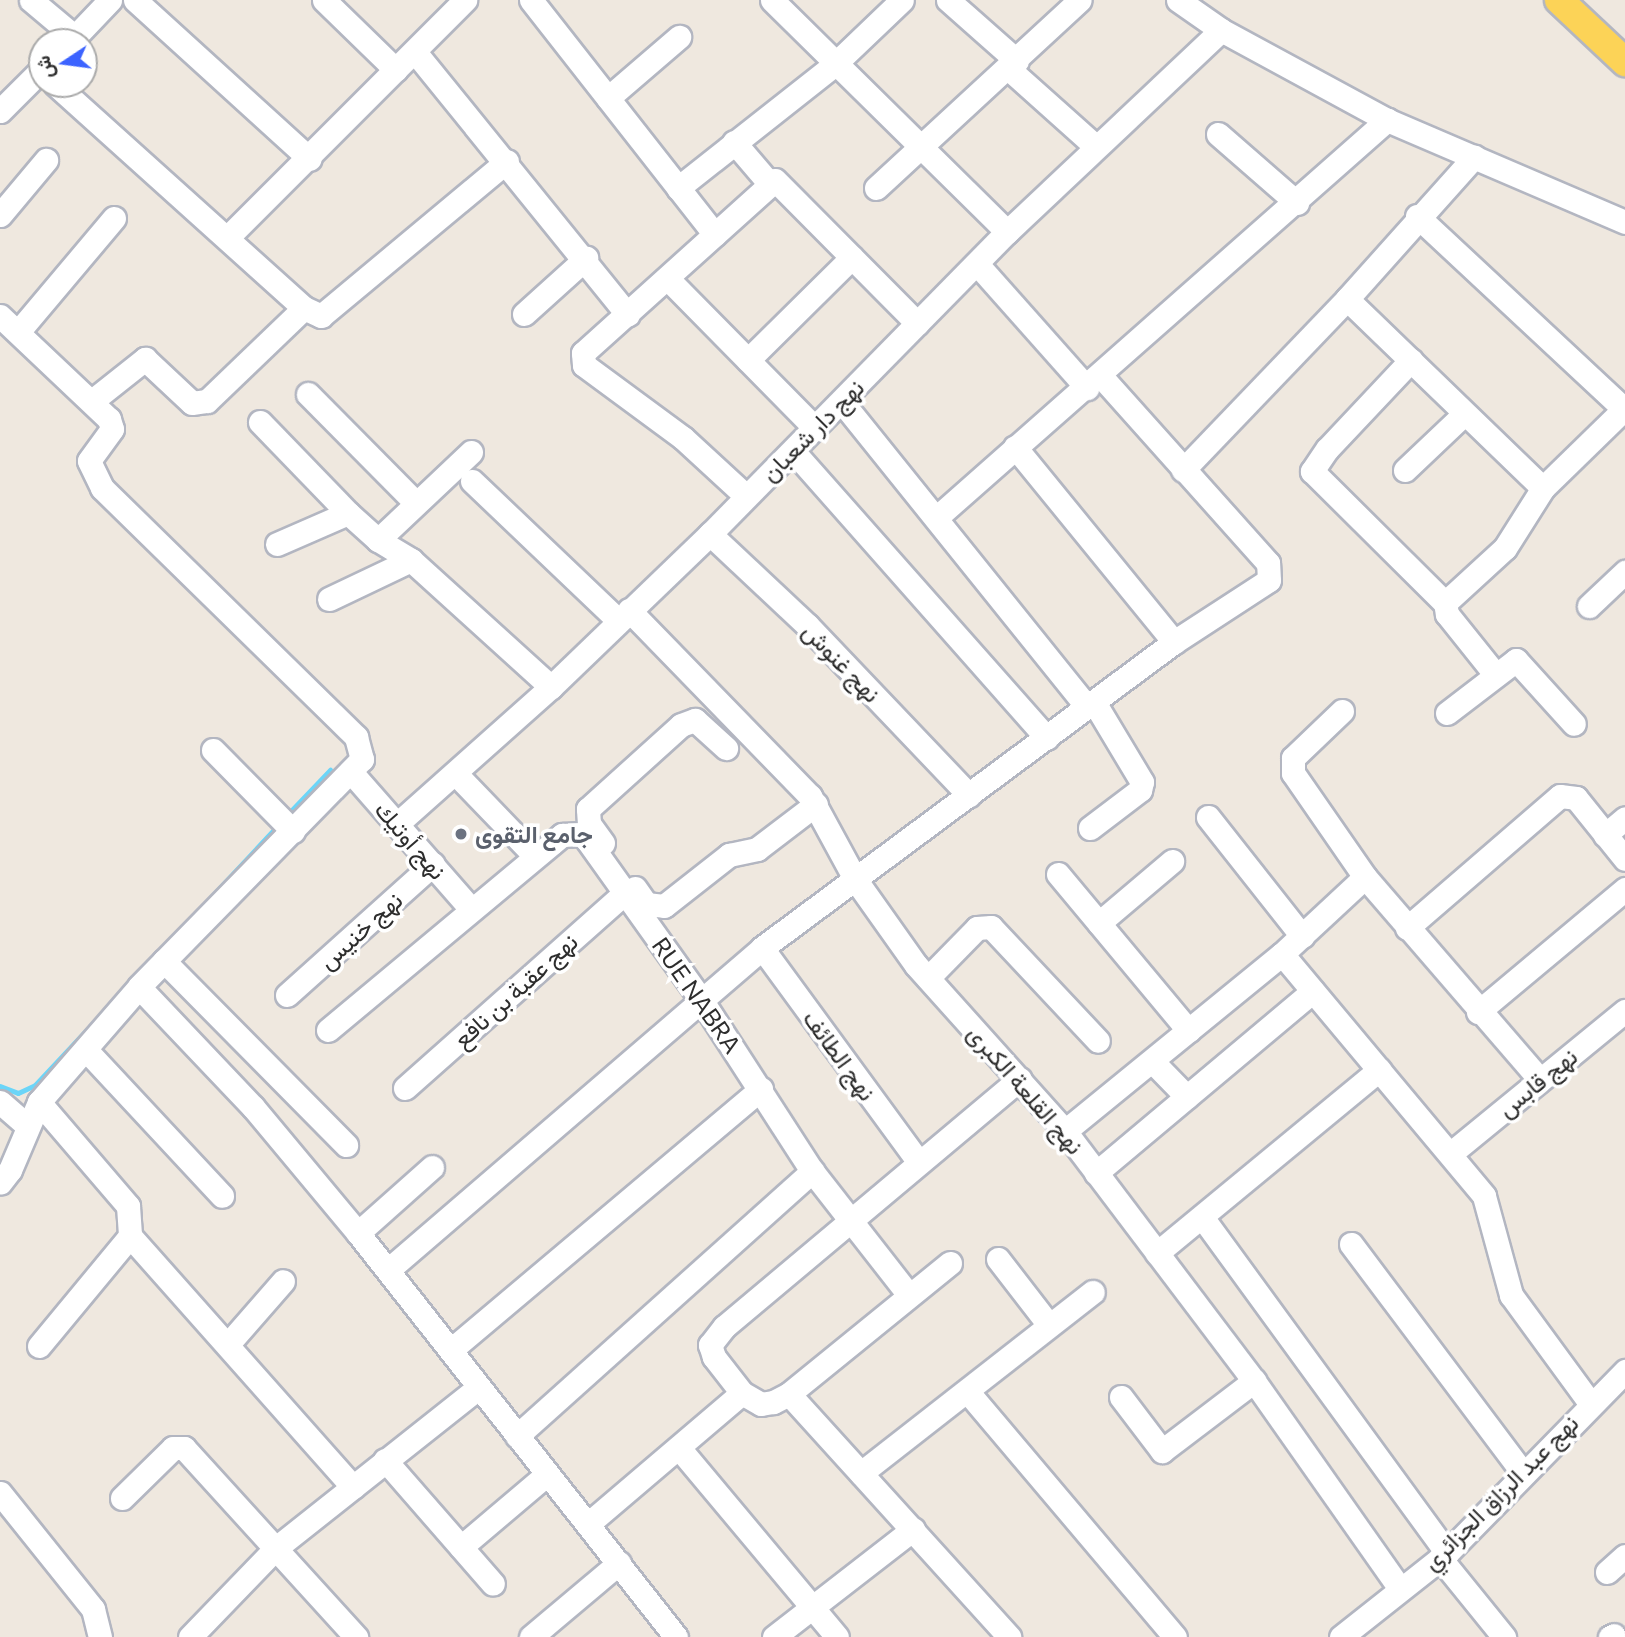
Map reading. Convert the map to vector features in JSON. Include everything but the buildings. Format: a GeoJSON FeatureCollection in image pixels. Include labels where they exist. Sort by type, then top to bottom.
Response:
{"type":"FeatureCollection","features":[{"type":"Feature","properties":{"kind":"main road"},"geometry":{"type":"LineString","coordinates":[[1559,0],[1625,62]]}},
{"type":"Feature","properties":{"kind":"street"},"geometry":{"type":"LineString","coordinates":[[31,0],[60,28]]}},
{"type":"Feature","properties":{"kind":"street"},"geometry":{"type":"LineString","coordinates":[[83,28],[110,0]]}},
{"type":"Feature","properties":{"kind":"street"},"geometry":{"type":"LineString","coordinates":[[135,0],[310,159]]}},
{"type":"Feature","properties":{"kind":"street"},"geometry":{"type":"LineString","coordinates":[[324,0],[396,70]]}},
{"type":"Feature","properties":{"kind":"street"},"geometry":{"type":"LineString","coordinates":[[227,238],[310,159],[466,0]]}},
{"type":"Feature","properties":{"kind":"street"},"geometry":{"type":"LineString","coordinates":[[531,0],[715,235]]}},
{"type":"Feature","properties":{"kind":"street"},"geometry":{"type":"LineString","coordinates":[[772,0],[1007,233]]}},
{"type":"Feature","properties":{"kind":"street"},"geometry":{"type":"LineString","coordinates":[[678,188],[836,64],[902,0]]}},
{"type":"Feature","properties":{"kind":"street"},"geometry":{"type":"LineString","coordinates":[[948,0],[1095,146]]}},
{"type":"Feature","properties":{"kind":"street"},"geometry":{"type":"LineString","coordinates":[[876,188],[1013,65],[1080,0]]}},
{"type":"Feature","properties":{"kind":"street"},"geometry":{"type":"LineString","coordinates":[[1178,0],[1221,30],[1387,120],[1625,222]]}},
{"type":"Feature","properties":{"kind":"street","name":"نهج دار شعبان"},"geometry":{"type":"LineString","coordinates":[[397,824],[551,687],[710,534],[1095,146],[1221,30]]}},
{"type":"Feature","properties":{"kind":"street"},"geometry":{"type":"LineString","coordinates":[[608,98],[679,37]]}},
{"type":"Feature","properties":{"kind":"street"},"geometry":{"type":"LineString","coordinates":[[415,52],[586,258],[628,315]]}},
{"type":"Feature","properties":{"kind":"street"},"geometry":{"type":"LineString","coordinates":[[0,111],[28,88]]}},
{"type":"Feature","properties":{"kind":"street"},"geometry":{"type":"LineString","coordinates":[[72,98],[304,308],[325,315],[507,161]]}},
{"type":"Feature","properties":{"kind":"street"},"geometry":{"type":"LineString","coordinates":[[936,518],[1297,203],[1387,120]]}},
{"type":"Feature","properties":{"kind":"street"},"geometry":{"type":"LineString","coordinates":[[1218,134],[1297,203]]}},
{"type":"Feature","properties":{"kind":"street"},"geometry":{"type":"LineString","coordinates":[[734,142],[769,183]]}},
{"type":"Feature","properties":{"kind":"street"},"geometry":{"type":"LineString","coordinates":[[1183,470],[1347,299],[1417,216],[1474,157]]}},
{"type":"Feature","properties":{"kind":"street"},"geometry":{"type":"LineString","coordinates":[[0,215],[46,160]]}},
{"type":"Feature","properties":{"kind":"street"},"geometry":{"type":"LineString","coordinates":[[746,496],[683,438],[584,365],[583,353],[668,279],[769,183],[782,183],[917,323]]}},
{"type":"Feature","properties":{"kind":"street"},"geometry":{"type":"LineString","coordinates":[[1417,216],[1625,409],[1543,488],[1505,548],[1445,603]]}},
{"type":"Feature","properties":{"kind":"street"},"geometry":{"type":"LineString","coordinates":[[18,332],[114,218]]}},
{"type":"Feature","properties":{"kind":"street"},"geometry":{"type":"LineString","coordinates":[[748,360],[852,257]]}},
{"type":"Feature","properties":{"kind":"street"},"geometry":{"type":"LineString","coordinates":[[524,314],[586,258]]}},
{"type":"Feature","properties":{"kind":"street"},"geometry":{"type":"LineString","coordinates":[[388,1270],[762,948],[1174,642],[1271,575],[1268,563],[1183,470],[977,264]]}},
{"type":"Feature","properties":{"kind":"street"},"geometry":{"type":"LineString","coordinates":[[668,279],[815,428]]}},
{"type":"Feature","properties":{"kind":"street"},"geometry":{"type":"LineString","coordinates":[[1347,299],[1543,488]]}},
{"type":"Feature","properties":{"kind":"street"},"geometry":{"type":"LineString","coordinates":[[92,401],[145,359],[192,403],[207,401],[304,308]]}},
{"type":"Feature","properties":{"kind":"street"},"geometry":{"type":"LineString","coordinates":[[0,316],[92,401],[112,429],[93,452],[90,471],[356,737],[362,759],[139,987],[87,1051],[39,1102],[26,1125],[17,1155],[0,1183]]}},
{"type":"Feature","properties":{"kind":"street"},"geometry":{"type":"LineString","coordinates":[[1411,360],[1326,449],[1312,471],[1445,603],[1447,614],[1495,674]]}},
{"type":"Feature","properties":{"kind":"street"},"geometry":{"type":"LineString","coordinates":[[308,394],[416,503]]}},
{"type":"Feature","properties":{"kind":"street"},"geometry":{"type":"LineString","coordinates":[[842,402],[1090,704],[1142,782],[1140,790],[1090,828]]}},
{"type":"Feature","properties":{"kind":"street"},"geometry":{"type":"LineString","coordinates":[[1405,470],[1464,414]]}},
{"type":"Feature","properties":{"kind":"street"},"geometry":{"type":"LineString","coordinates":[[260,422],[348,513],[378,540],[411,560],[551,687]]}},
{"type":"Feature","properties":{"kind":"street"},"geometry":{"type":"LineString","coordinates":[[1015,447],[1174,642]]}},
{"type":"Feature","properties":{"kind":"street"},"geometry":{"type":"LineString","coordinates":[[793,451],[1047,738]]}},
{"type":"Feature","properties":{"kind":"street"},"geometry":{"type":"LineString","coordinates":[[378,540],[471,452]]}},
{"type":"Feature","properties":{"kind":"street","name":"نهج القلعة الكبرى"},"geometry":{"type":"LineString","coordinates":[[472,481],[624,615],[816,804],[855,878],[928,978],[1065,1131],[1254,1381],[1400,1589]]}},
{"type":"Feature","properties":{"kind":"street"},"geometry":{"type":"LineString","coordinates":[[277,544],[348,513]]}},
{"type":"Feature","properties":{"kind":"street","name":"نهج غنوش"},"geometry":{"type":"LineString","coordinates":[[710,534],[807,625],[969,795]]}},
{"type":"Feature","properties":{"kind":"street"},"geometry":{"type":"LineString","coordinates":[[329,599],[411,560]]}},
{"type":"Feature","properties":{"kind":"street"},"geometry":{"type":"LineString","coordinates":[[1588,606],[1625,572]]}},
{"type":"Feature","properties":{"kind":"street"},"geometry":{"type":"LineString","coordinates":[[1447,713],[1512,661],[1521,662],[1574,724]]}},
{"type":"Feature","properties":{"kind":"street"},"geometry":{"type":"LineString","coordinates":[[1342,711],[1290,764],[1365,877],[1478,1012],[1540,1080]]}},
{"type":"Feature","properties":{"kind":"street"},"geometry":{"type":"LineString","coordinates":[[726,748],[689,721],[588,809],[589,824],[646,904],[664,906],[729,855],[757,849],[816,804]]}},
{"type":"Feature","properties":{"kind":"street"},"geometry":{"type":"LineString","coordinates":[[213,750],[293,831]]}},
{"type":"Feature","properties":{"kind":"street","name":"نهج أوتيك"},"geometry":{"type":"LineString","coordinates":[[351,772],[471,909]]}},
{"type":"Feature","properties":{"kind":"street"},"geometry":{"type":"LineString","coordinates":[[456,774],[535,856]]}},
{"type":"Feature","properties":{"kind":"street"},"geometry":{"type":"LineString","coordinates":[[1407,928],[1560,796],[1576,798],[1625,859]]}},
{"type":"Feature","properties":{"kind":"street"},"geometry":{"type":"LineString","coordinates":[[1208,817],[1302,936]]}},
{"type":"Feature","properties":{"kind":"street"},"geometry":{"type":"LineString","coordinates":[[1605,835],[1625,818]]}},
{"type":"Feature","properties":{"kind":"street","name":"RUE NABRA"},"geometry":{"type":"LineString","coordinates":[[328,1030],[562,835],[583,834],[702,1001],[812,1171],[909,1295]]}},
{"type":"Feature","properties":{"kind":"street"},"geometry":{"type":"LineString","coordinates":[[1100,923],[1172,861]]}},
{"type":"Feature","properties":{"kind":"street","name":"نهج خنيس"},"geometry":{"type":"LineString","coordinates":[[287,995],[433,864]]}},
{"type":"Feature","properties":{"kind":"street"},"geometry":{"type":"LineString","coordinates":[[1058,874],[1189,1031]]}},
{"type":"Feature","properties":{"kind":"street"},"geometry":{"type":"LineString","coordinates":[[1065,1131],[1282,954],[1365,877]]}},
{"type":"Feature","properties":{"kind":"street"},"geometry":{"type":"LineString","coordinates":[[1478,1012],[1625,890]]}},
{"type":"Feature","properties":{"kind":"street","name":"نهج عقبة بن نافع"},"geometry":{"type":"LineString","coordinates":[[405,1088],[626,892]]}},
{"type":"Feature","properties":{"kind":"street"},"geometry":{"type":"LineString","coordinates":[[928,978],[977,928],[991,927],[1098,1041]]}},
{"type":"Feature","properties":{"kind":"street","name":"نهج الطائف"},"geometry":{"type":"LineString","coordinates":[[762,948],[918,1161]]}},
{"type":"Feature","properties":{"kind":"street"},"geometry":{"type":"LineString","coordinates":[[1282,954],[1491,1206],[1511,1295],[1590,1402]]}},
{"type":"Feature","properties":{"kind":"street"},"geometry":{"type":"LineString","coordinates":[[164,961],[346,1145]]}},
{"type":"Feature","properties":{"kind":"street"},"geometry":{"type":"LineString","coordinates":[[139,987],[253,1107],[358,1233],[452,1349],[517,1436],[676,1637]]}},
{"type":"Feature","properties":{"kind":"street"},"geometry":{"type":"LineString","coordinates":[[1096,1173],[1313,991]]}},
{"type":"Feature","properties":{"kind":"street","name":"نهج قابس"},"geometry":{"type":"LineString","coordinates":[[1450,1154],[1625,1011]]}},
{"type":"Feature","properties":{"kind":"street"},"geometry":{"type":"LineString","coordinates":[[87,1051],[222,1196]]}},
{"type":"Feature","properties":{"kind":"street"},"geometry":{"type":"LineString","coordinates":[[1152,1061],[1187,1097]]}},
{"type":"Feature","properties":{"kind":"street"},"geometry":{"type":"LineString","coordinates":[[1157,1254],[1379,1070]]}},
{"type":"Feature","properties":{"kind":"street"},"geometry":{"type":"LineString","coordinates":[[950,1263],[789,1394],[761,1404],[742,1393],[714,1357],[710,1345],[714,1337],[848,1220],[1020,1079]]}},
{"type":"Feature","properties":{"kind":"street"},"geometry":{"type":"LineString","coordinates":[[452,1349],[761,1089]]}},
{"type":"Feature","properties":{"kind":"street"},"geometry":{"type":"LineString","coordinates":[[0,1102],[26,1125]]}},
{"type":"Feature","properties":{"kind":"street"},"geometry":{"type":"LineString","coordinates":[[39,1102],[128,1206],[130,1236],[229,1343],[353,1487]]}},
{"type":"Feature","properties":{"kind":"street"},"geometry":{"type":"LineString","coordinates":[[358,1233],[432,1167]]}},
{"type":"Feature","properties":{"kind":"street"},"geometry":{"type":"LineString","coordinates":[[517,1436],[812,1171]]}},
{"type":"Feature","properties":{"kind":"street"},"geometry":{"type":"LineString","coordinates":[[1202,1217],[1443,1556],[1504,1637]]}},
{"type":"Feature","properties":{"kind":"street"},"geometry":{"type":"LineString","coordinates":[[39,1346],[130,1236]]}},
{"type":"Feature","properties":{"kind":"street"},"geometry":{"type":"LineString","coordinates":[[1351,1244],[1522,1472]]}},
{"type":"Feature","properties":{"kind":"street"},"geometry":{"type":"LineString","coordinates":[[998,1259],[1049,1325]]}},
{"type":"Feature","properties":{"kind":"street"},"geometry":{"type":"LineString","coordinates":[[229,1343],[283,1281]]}},
{"type":"Feature","properties":{"kind":"street"},"geometry":{"type":"LineString","coordinates":[[861,1474],[1093,1292]]}},
{"type":"Feature","properties":{"kind":"street","name":"نهج عبد الرزاق الجزائري"},"geometry":{"type":"LineString","coordinates":[[1341,1637],[1443,1556],[1590,1402],[1625,1371]]}},
{"type":"Feature","properties":{"kind":"street"},"geometry":{"type":"LineString","coordinates":[[1121,1397],[1163,1451],[1254,1381]]}},
{"type":"Feature","properties":{"kind":"street"},"geometry":{"type":"LineString","coordinates":[[190,1637],[275,1548],[479,1387]]}},
{"type":"Feature","properties":{"kind":"street"},"geometry":{"type":"LineString","coordinates":[[967,1391],[1175,1637]]}},
{"type":"Feature","properties":{"kind":"street"},"geometry":{"type":"LineString","coordinates":[[588,1524],[742,1393]]}},
{"type":"Feature","properties":{"kind":"street"},"geometry":{"type":"LineString","coordinates":[[789,1394],[1009,1637]]}},
{"type":"Feature","properties":{"kind":"street"},"geometry":{"type":"LineString","coordinates":[[122,1498],[179,1446],[189,1451],[356,1637]]}},
{"type":"Feature","properties":{"kind":"street"},"geometry":{"type":"LineString","coordinates":[[679,1448],[837,1637]]}},
{"type":"Feature","properties":{"kind":"street"},"geometry":{"type":"LineString","coordinates":[[385,1460],[493,1584]]}},
{"type":"Feature","properties":{"kind":"street"},"geometry":{"type":"LineString","coordinates":[[461,1547],[547,1474]]}},
{"type":"Feature","properties":{"kind":"street"},"geometry":{"type":"LineString","coordinates":[[0,1493],[93,1609],[100,1637]]}},
{"type":"Feature","properties":{"kind":"street"},"geometry":{"type":"LineString","coordinates":[[774,1637],[913,1529]]}},
{"type":"Feature","properties":{"kind":"street"},"geometry":{"type":"LineString","coordinates":[[1607,1572],[1625,1556]]}},
{"type":"Feature","properties":{"kind":"street"},"geometry":{"type":"LineString","coordinates":[[531,1637],[619,1563]]}},
{"type":"Feature","properties":{"kind":"waterway"},"geometry":{"type":"LineString","coordinates":[[286,816],[330,770]]}},
{"type":"Feature","properties":{"kind":"waterway"},"geometry":{"type":"LineString","coordinates":[[198,911],[280,823]]}},
{"type":"Feature","properties":{"kind":"waterway"},"geometry":{"type":"LineString","coordinates":[[0,1086],[18,1093],[35,1085],[93,1023]]}},
{"type":"Feature","properties":{"kind":"place","name":"جامع التقوى"},"geometry":{"type":"Point","coordinates":[461,834]}}]}
